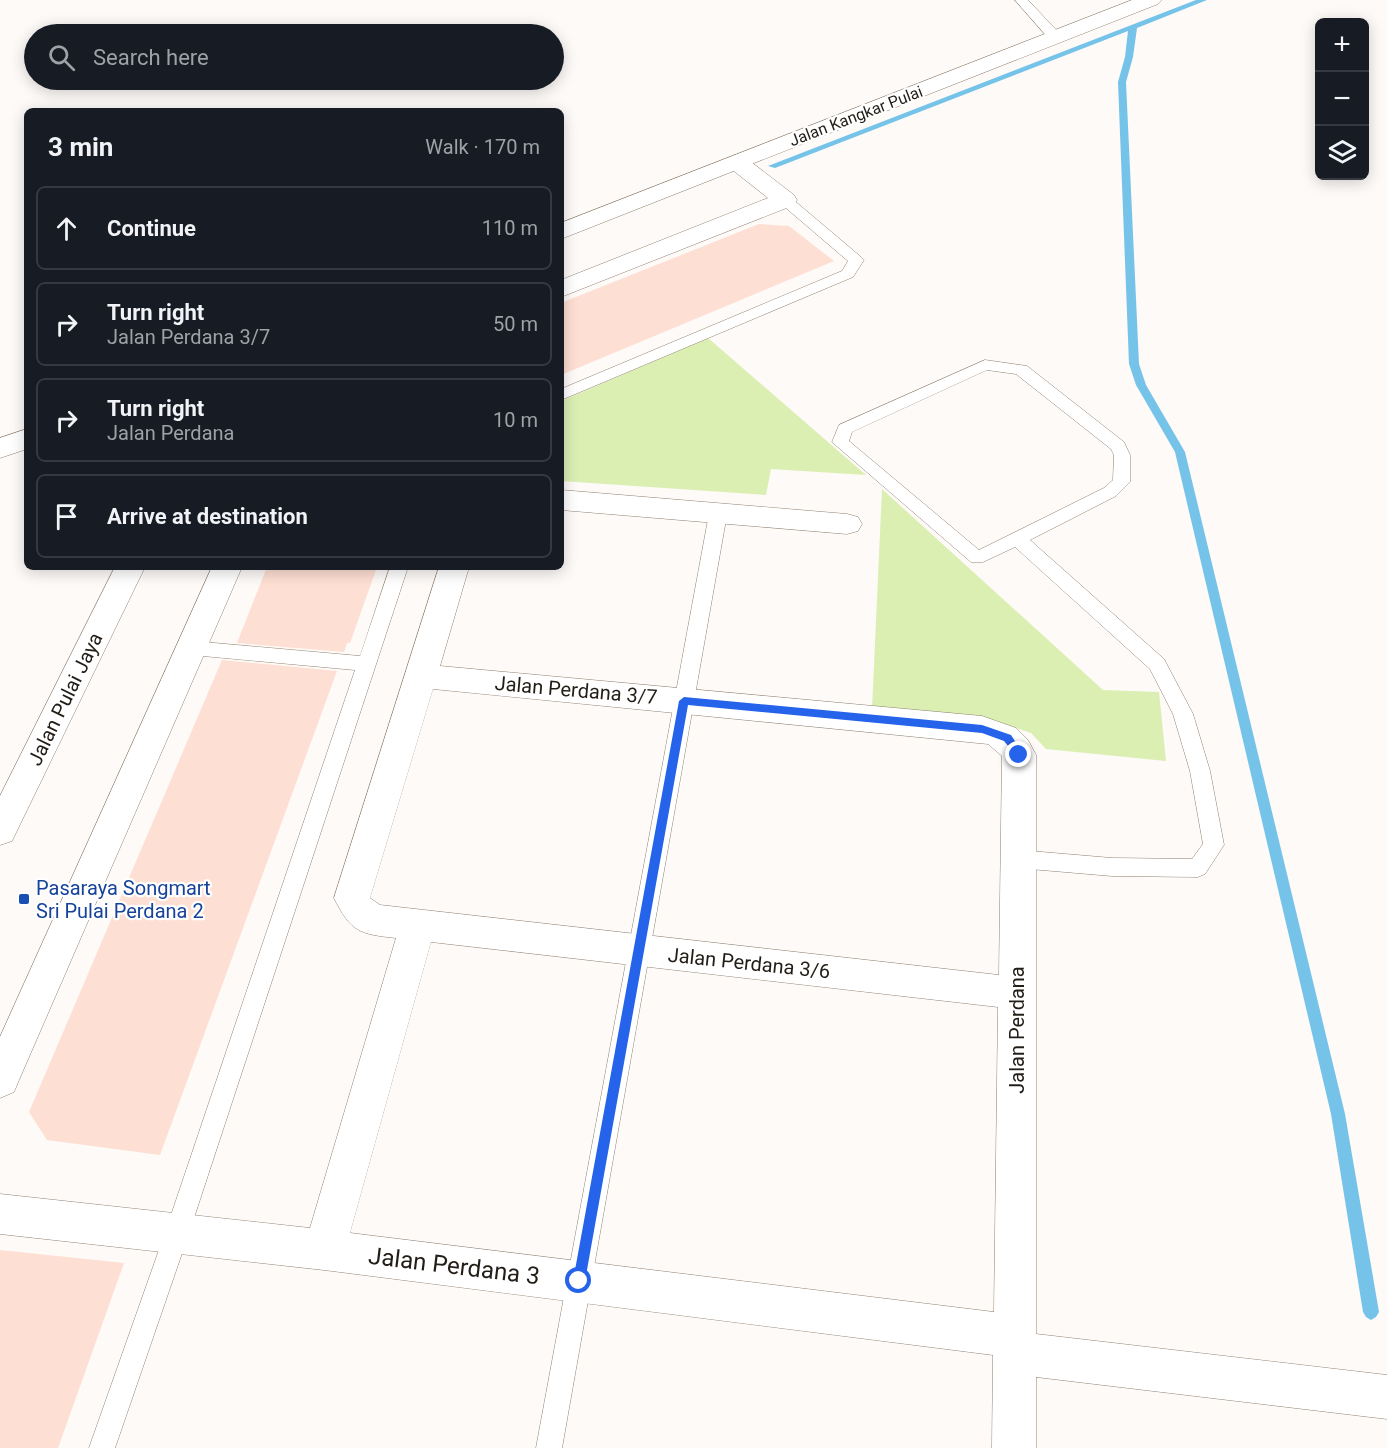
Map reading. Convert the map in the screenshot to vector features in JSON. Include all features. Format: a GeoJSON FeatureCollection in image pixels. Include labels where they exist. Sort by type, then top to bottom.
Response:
{"type":"FeatureCollection","features":[{"type":"Feature","properties":{"kind":"street","name":"Jalan Kangkar Pulai"},"geometry":{"type":"LineString","coordinates":[[564,231],[1151,0]]}},
{"type":"Feature","properties":{"kind":"street"},"geometry":{"type":"LineString","coordinates":[[738,163],[785,200]]}},
{"type":"Feature","properties":{"kind":"street"},"geometry":{"type":"LineString","coordinates":[[564,288],[785,200]]}},
{"type":"Feature","properties":{"kind":"street"},"geometry":{"type":"LineString","coordinates":[[0,449],[24,439]]}},
{"type":"Feature","properties":{"kind":"street"},"geometry":{"type":"LineString","coordinates":[[564,500],[847,524]]}},
{"type":"Feature","properties":{"kind":"street","name":"Jalan Pulai Jaya"},"geometry":{"type":"LineString","coordinates":[[0,831],[129,570]]}},
{"type":"Feature","properties":{"kind":"street"},"geometry":{"type":"LineString","coordinates":[[0,1080],[226,570]]}},
{"type":"Feature","properties":{"kind":"street"},"geometry":{"type":"LineString","coordinates":[[421,676],[453,570]]}},
{"type":"Feature","properties":{"kind":"street","name":"Jalan Perdana 3/7"},"geometry":{"type":"LineString","coordinates":[[421,676],[982,729]]}},
{"type":"Feature","properties":{"kind":"street","name":"Jalan Perdana 3/6"},"geometry":{"type":"LineString","coordinates":[[421,676],[352,898],[359,912],[374,920],[1017,993]]}},
{"type":"Feature","properties":{"kind":"street","name":"Jalan Perdana"},"geometry":{"type":"LineString","coordinates":[[982,729],[1008,738],[1019,755],[1014,1448]]}},
{"type":"Feature","properties":{"kind":"street"},"geometry":{"type":"LineString","coordinates":[[324,1250],[418,926]]}},
{"type":"Feature","properties":{"kind":"street","name":"Jalan Perdana 3"},"geometry":{"type":"LineString","coordinates":[[0,1214],[579,1281],[1015,1344]]}},
{"type":"Feature","properties":{"kind":"street"},"geometry":{"type":"LineString","coordinates":[[1015,1344],[1387,1397]]}},
{"type":"Feature","properties":{"kind":"lane"},"geometry":{"type":"LineString","coordinates":[[1021,0],[1056,38]]}},
{"type":"Feature","properties":{"kind":"lane"},"geometry":{"type":"LineString","coordinates":[[564,394],[848,274],[856,260],[785,200]]}},
{"type":"Feature","properties":{"kind":"lane"},"geometry":{"type":"LineString","coordinates":[[985,365],[1021,370],[1118,446],[1122,455],[1121,482],[1110,492],[1017,539],[977,558],[840,442],[845,429],[985,365]]}},
{"type":"Feature","properties":{"kind":"lane"},"geometry":{"type":"LineString","coordinates":[[549,1448],[718,514]]}},
{"type":"Feature","properties":{"kind":"lane"},"geometry":{"type":"LineString","coordinates":[[1017,539],[1157,664],[1183,714],[1200,771],[1214,845],[1198,868],[1112,867],[1018,859]]}},
{"type":"Feature","properties":{"kind":"lane"},"geometry":{"type":"LineString","coordinates":[[102,1448],[177,1233],[398,570]]}},
{"type":"Feature","properties":{"kind":"lane"},"geometry":{"type":"LineString","coordinates":[[192,648],[365,664]]}},
{"type":"Feature","properties":{"kind":"green space"},"geometry":{"type":"Polygon","coordinates":[[[708,338],[866,475],[771,469],[766,495],[564,481],[564,400],[708,338]]]}},
{"type":"Feature","properties":{"kind":"green space"},"geometry":{"type":"Polygon","coordinates":[[[882,489],[1103,690],[1159,692],[1166,761],[1046,749],[1031,733],[989,719],[872,709],[882,489]]]}},
{"type":"Feature","properties":{"kind":"building"},"geometry":{"type":"Polygon","coordinates":[[[759,224],[789,226],[834,261],[564,374],[564,302],[759,224]]]}},
{"type":"Feature","properties":{"kind":"building"},"geometry":{"type":"Polygon","coordinates":[[[266,570],[376,570],[350,643],[347,643],[344,652],[237,643],[266,570]]]}},
{"type":"Feature","properties":{"kind":"building"},"geometry":{"type":"Polygon","coordinates":[[[222,660],[337,671],[160,1155],[47,1140],[29,1112],[222,660]]]}},
{"type":"Feature","properties":{"kind":"building"},"geometry":{"type":"Polygon","coordinates":[[[0,1250],[124,1263],[58,1448],[0,1448],[0,1250]]]}},
{"type":"Feature","properties":{"kind":"waterway"},"geometry":{"type":"LineString","coordinates":[[1133,27],[1203,0]]}},
{"type":"Feature","properties":{"kind":"waterway"},"geometry":{"type":"LineString","coordinates":[[772,166],[1133,27]]}},
{"type":"Feature","properties":{"kind":"waterway"},"geometry":{"type":"LineString","coordinates":[[1133,27],[1129,57],[1122,82],[1134,364],[1141,385],[1180,452],[1338,1114],[1371,1312]]}},
{"type":"Feature","properties":{"kind":"place","name":"Pasaraya Songmart Sri Pulai Perdana 2"},"geometry":{"type":"Point","coordinates":[24,899]}},
{"type":"Feature","properties":{"kind":"route"},"geometry":{"type":"LineString","coordinates":[[579,1281],[684,701],[982,729],[1008,738],[1019,755]]}}]}
